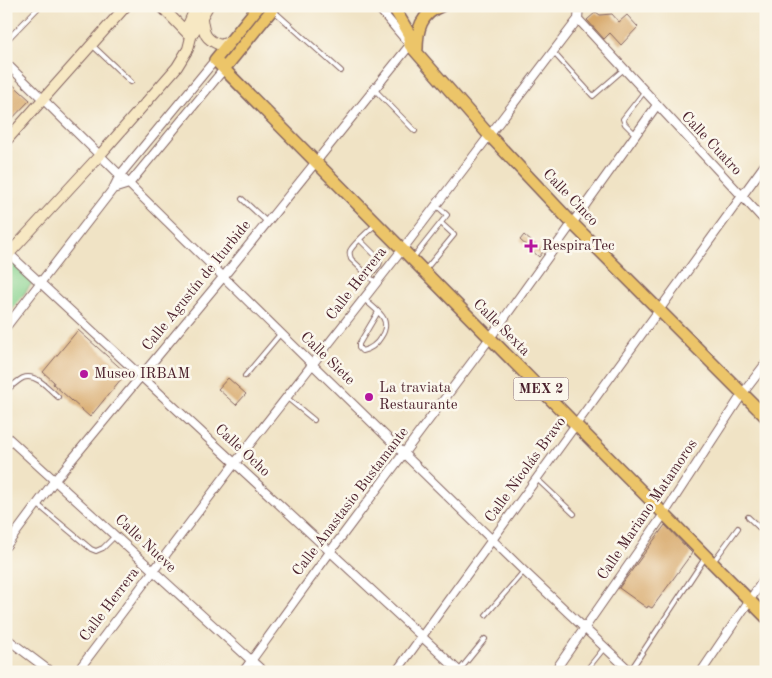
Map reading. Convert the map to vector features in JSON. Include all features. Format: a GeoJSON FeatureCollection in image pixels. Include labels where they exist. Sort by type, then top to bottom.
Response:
{"type":"FeatureCollection","features":[{"type":"Feature","properties":{"kind":"main road"},"geometry":{"type":"LineString","coordinates":[[6,141],[126,6]]}},
{"type":"Feature","properties":{"kind":"main road"},"geometry":{"type":"LineString","coordinates":[[161,6],[188,34]]}},
{"type":"Feature","properties":{"kind":"main road"},"geometry":{"type":"LineString","coordinates":[[7,254],[100,155],[177,67],[188,48],[189,23],[196,6]]}},
{"type":"Feature","properties":{"kind":"main road"},"geometry":{"type":"LineString","coordinates":[[188,34],[202,19],[208,6]]}},
{"type":"Feature","properties":{"kind":"main road"},"geometry":{"type":"LineString","coordinates":[[215,60],[259,6]]}},
{"type":"Feature","properties":{"kind":"main road","name":"Calle Cinco"},"geometry":{"type":"LineString","coordinates":[[393,6],[413,40],[418,54],[489,135],[572,224],[766,417]]}},
{"type":"Feature","properties":{"kind":"main road"},"geometry":{"type":"LineString","coordinates":[[413,40],[426,16],[441,6]]}},
{"type":"Feature","properties":{"kind":"main road"},"geometry":{"type":"LineString","coordinates":[[224,69],[272,7]]}},
{"type":"Feature","properties":{"kind":"main road"},"geometry":{"type":"LineString","coordinates":[[202,19],[203,29],[208,39],[220,45],[229,42]]}},
{"type":"Feature","properties":{"kind":"main road","name":"Calle Sexta"},"geometry":{"type":"LineString","coordinates":[[215,60],[766,617]]}},
{"type":"Feature","properties":{"kind":"street"},"geometry":{"type":"LineString","coordinates":[[377,6],[413,40]]}},
{"type":"Feature","properties":{"kind":"street"},"geometry":{"type":"LineString","coordinates":[[578,19],[579,6]]}},
{"type":"Feature","properties":{"kind":"street","name":"Calle Herrera"},"geometry":{"type":"LineString","coordinates":[[77,672],[235,463],[402,250],[578,19]]}},
{"type":"Feature","properties":{"kind":"street","name":"Calle Cuatro"},"geometry":{"type":"LineString","coordinates":[[578,19],[766,222]]}},
{"type":"Feature","properties":{"kind":"street","name":"Calle Agustín de Iturbide"},"geometry":{"type":"LineString","coordinates":[[6,546],[55,480],[224,276],[413,40]]}},
{"type":"Feature","properties":{"kind":"street"},"geometry":{"type":"LineString","coordinates":[[6,327],[113,189],[120,175],[215,60]]}},
{"type":"Feature","properties":{"kind":"street","name":"Calle Siete"},"geometry":{"type":"LineString","coordinates":[[6,63],[524,571],[630,671]]}},
{"type":"Feature","properties":{"kind":"street"},"geometry":{"type":"LineString","coordinates":[[113,189],[129,184],[224,69]]}},
{"type":"Feature","properties":{"kind":"street","name":"Calle Anastasio Bustamante"},"geometry":{"type":"LineString","coordinates":[[242,672],[490,338],[657,105]]}},
{"type":"Feature","properties":{"kind":"street"},"geometry":{"type":"LineString","coordinates":[[158,130],[168,138]]}},
{"type":"Feature","properties":{"kind":"street","name":"Calle Nicolás Bravo"},"geometry":{"type":"LineString","coordinates":[[396,672],[766,163]]}},
{"type":"Feature","properties":{"kind":"street","name":"Calle Ocho"},"geometry":{"type":"LineString","coordinates":[[7,254],[41,283],[459,671]]}},
{"type":"Feature","properties":{"kind":"street","name":"Calle Mariano Matamoros"},"geometry":{"type":"LineString","coordinates":[[555,671],[664,514],[743,393],[766,363]]}},
{"type":"Feature","properties":{"kind":"street","name":"Calle Nueve"},"geometry":{"type":"LineString","coordinates":[[6,436],[264,672]]}},
{"type":"Feature","properties":{"kind":"street"},"geometry":{"type":"LineString","coordinates":[[701,672],[766,576]]}},
{"type":"Feature","properties":{"kind":"street"},"geometry":{"type":"LineString","coordinates":[[6,638],[51,672]]}},
{"type":"Feature","properties":{"kind":"lane"},"geometry":{"type":"LineString","coordinates":[[6,41],[40,6]]}},
{"type":"Feature","properties":{"kind":"lane"},"geometry":{"type":"LineString","coordinates":[[272,7],[341,71]]}},
{"type":"Feature","properties":{"kind":"lane"},"geometry":{"type":"LineString","coordinates":[[92,45],[131,82]]}},
{"type":"Feature","properties":{"kind":"lane"},"geometry":{"type":"LineString","coordinates":[[553,52],[593,96],[624,69]]}},
{"type":"Feature","properties":{"kind":"lane"},"geometry":{"type":"LineString","coordinates":[[374,89],[415,131]]}},
{"type":"Feature","properties":{"kind":"lane"},"geometry":{"type":"LineString","coordinates":[[636,135],[625,124],[623,119],[644,91]]}},
{"type":"Feature","properties":{"kind":"lane"},"geometry":{"type":"LineString","coordinates":[[242,199],[267,222]]}},
{"type":"Feature","properties":{"kind":"lane"},"geometry":{"type":"LineString","coordinates":[[411,260],[447,215],[436,205]]}},
{"type":"Feature","properties":{"kind":"lane"},"geometry":{"type":"LineString","coordinates":[[376,283],[351,259],[350,250],[377,223]]}},
{"type":"Feature","properties":{"kind":"lane"},"geometry":{"type":"LineString","coordinates":[[424,272],[454,234],[441,223]]}},
{"type":"Feature","properties":{"kind":"lane"},"geometry":{"type":"LineString","coordinates":[[360,240],[380,262],[369,276]]}},
{"type":"Feature","properties":{"kind":"lane"},"geometry":{"type":"LineString","coordinates":[[363,299],[378,312],[385,321],[386,330],[375,344],[368,350],[362,351],[359,348],[359,344],[378,312]]}},
{"type":"Feature","properties":{"kind":"lane"},"geometry":{"type":"LineString","coordinates":[[245,376],[281,334]]}},
{"type":"Feature","properties":{"kind":"lane"},"geometry":{"type":"LineString","coordinates":[[6,391],[22,379],[30,377],[36,379],[58,397]]}},
{"type":"Feature","properties":{"kind":"lane"},"geometry":{"type":"LineString","coordinates":[[286,397],[314,420]]}},
{"type":"Feature","properties":{"kind":"lane"},"geometry":{"type":"LineString","coordinates":[[537,479],[574,514]]}},
{"type":"Feature","properties":{"kind":"lane"},"geometry":{"type":"LineString","coordinates":[[37,504],[91,549],[96,551],[102,548],[116,536]]}},
{"type":"Feature","properties":{"kind":"lane"},"geometry":{"type":"LineString","coordinates":[[748,517],[766,534]]}},
{"type":"Feature","properties":{"kind":"lane"},"geometry":{"type":"LineString","coordinates":[[630,671],[709,560],[738,528]]}},
{"type":"Feature","properties":{"kind":"lane"},"geometry":{"type":"LineString","coordinates":[[486,615],[524,571]]}},
{"type":"Feature","properties":{"kind":"lane"},"geometry":{"type":"LineString","coordinates":[[459,671],[485,639]]}},
{"type":"Feature","properties":{"kind":"lane"},"geometry":{"type":"LineString","coordinates":[[585,672],[605,647]]}},
{"type":"Feature","properties":{"kind":"green space"},"geometry":{"type":"Polygon","coordinates":[[[9,255],[33,282],[6,318],[6,259],[9,255]]]}},
{"type":"Feature","properties":{"kind":"building"},"geometry":{"type":"Polygon","coordinates":[[[596,12],[600,15],[612,14],[619,22],[627,15],[638,27],[621,45],[610,33],[604,39],[587,20],[596,12]]]}},
{"type":"Feature","properties":{"kind":"building"},"geometry":{"type":"Polygon","coordinates":[[[10,82],[30,100],[6,125],[6,86],[10,82]]]}},
{"type":"Feature","properties":{"kind":"building","name":"RespiraTec"},"geometry":{"type":"Polygon","coordinates":[[[524,235],[543,252],[539,257],[520,240],[524,235]]]}},
{"type":"Feature","properties":{"kind":"building"},"geometry":{"type":"Polygon","coordinates":[[[78,330],[126,373],[90,417],[53,384],[54,382],[43,372],[78,330]]]}},
{"type":"Feature","properties":{"kind":"building"},"geometry":{"type":"Polygon","coordinates":[[[228,378],[246,394],[236,405],[218,389],[228,378]]]}},
{"type":"Feature","properties":{"kind":"building"},"geometry":{"type":"Polygon","coordinates":[[[665,525],[692,553],[652,608],[648,606],[647,608],[619,588],[665,525]]]}},
{"type":"Feature","properties":{"kind":"place","name":"RespiraTec"},"geometry":{"type":"Point","coordinates":[531,246]}},
{"type":"Feature","properties":{"kind":"place","name":"Museo IRBAM"},"geometry":{"type":"Point","coordinates":[84,374]}},
{"type":"Feature","properties":{"kind":"place","name":"La traviata Restaurante"},"geometry":{"type":"Point","coordinates":[369,397]}}]}
